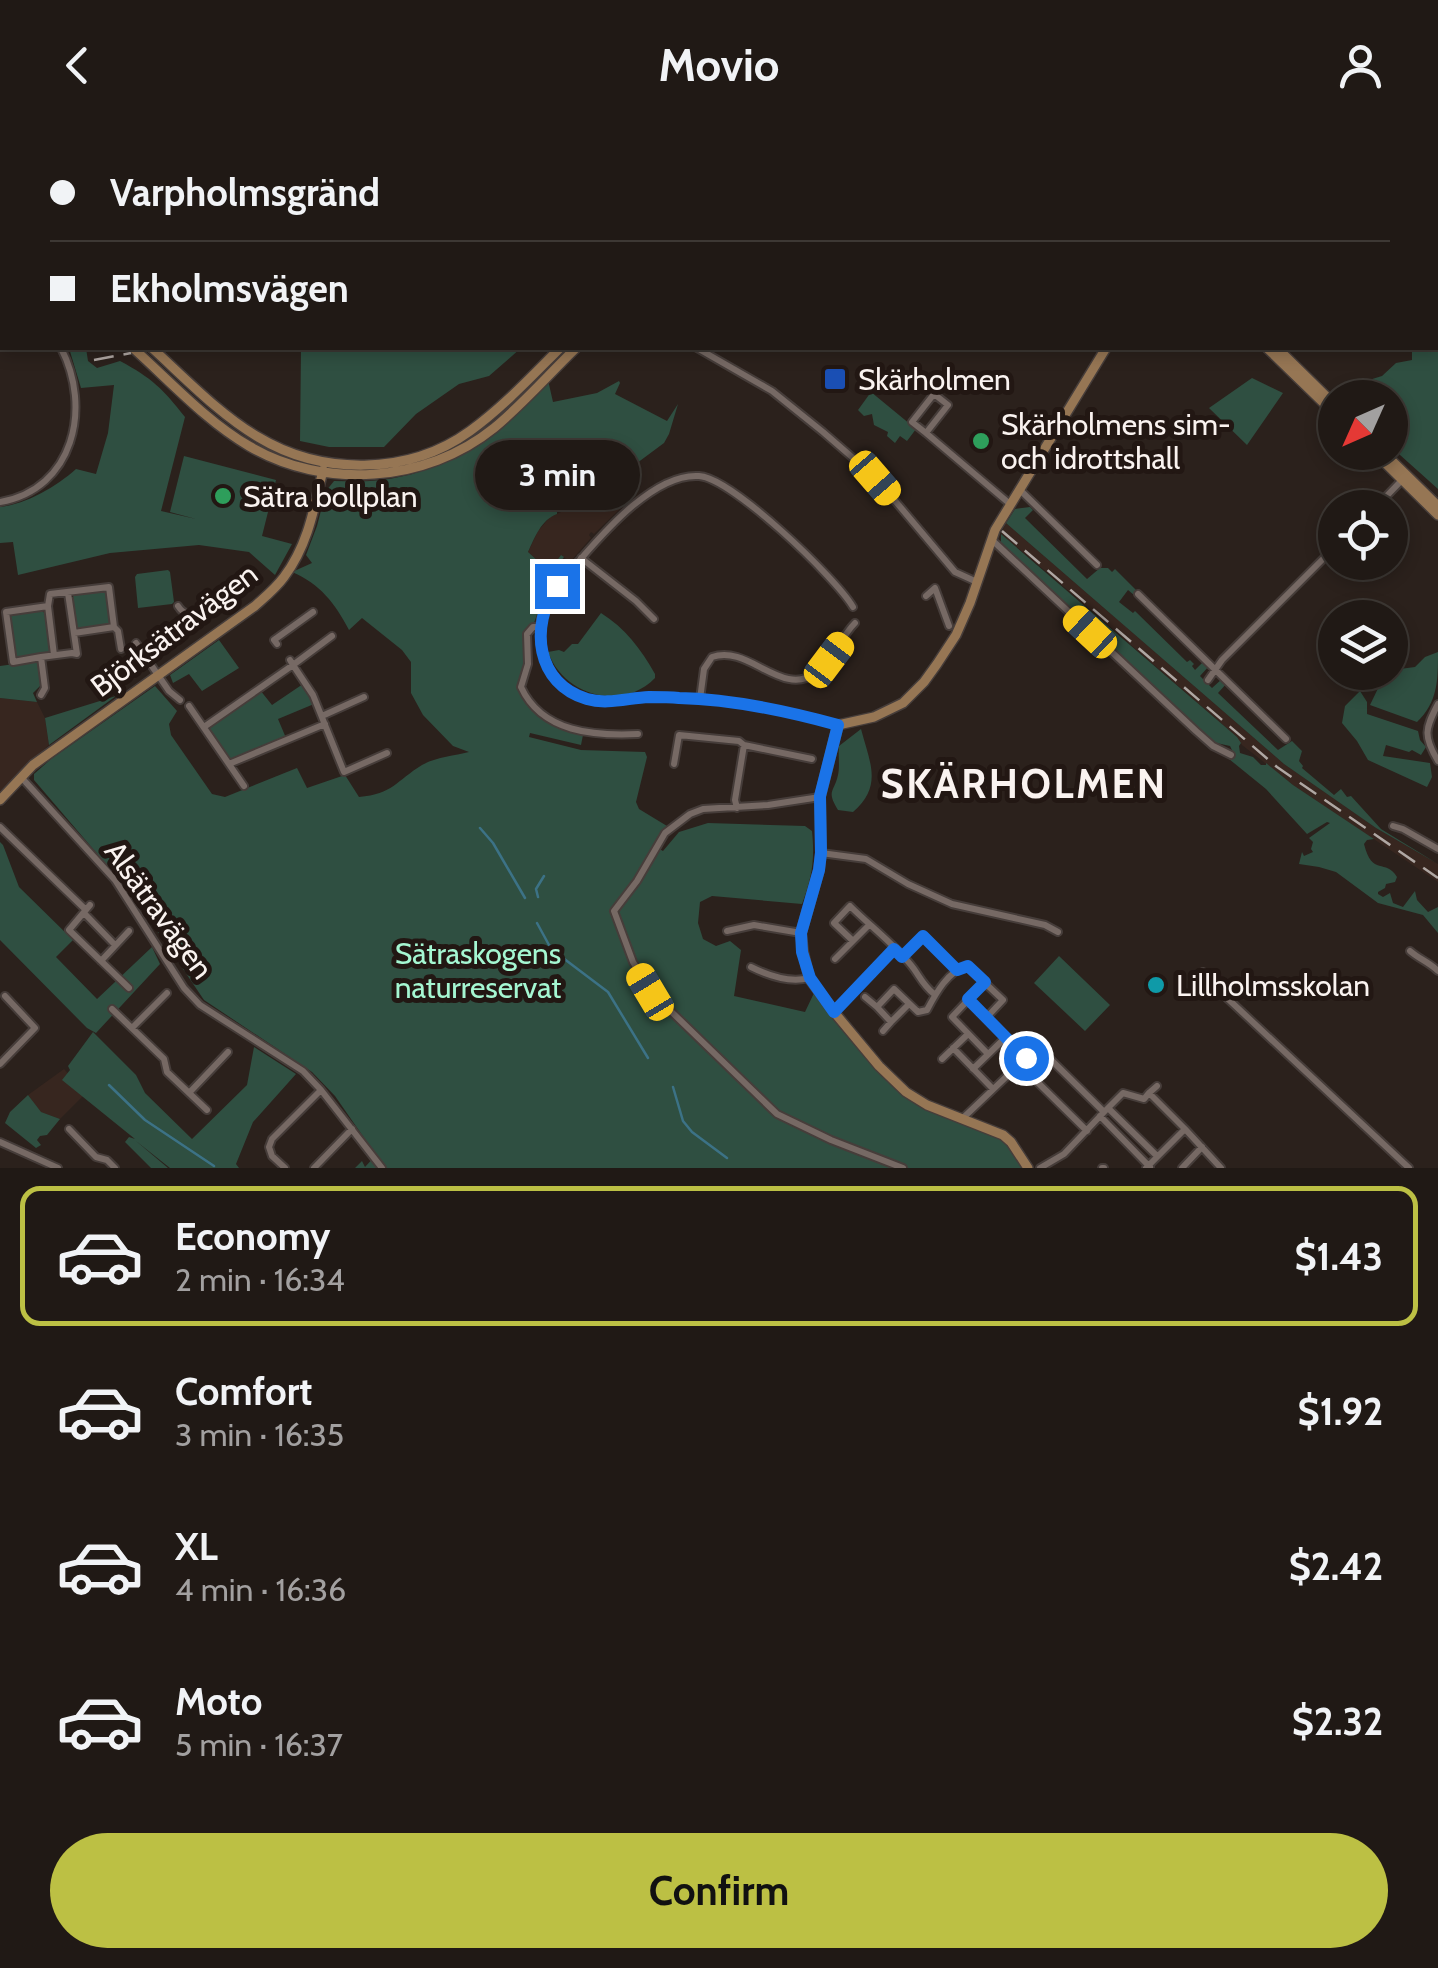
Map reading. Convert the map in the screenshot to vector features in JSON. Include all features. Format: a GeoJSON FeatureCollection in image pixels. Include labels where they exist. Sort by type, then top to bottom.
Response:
{"type":"FeatureCollection","features":[{"type":"Feature","properties":{"kind":"street"},"geometry":{"type":"LineString","coordinates":[[0,502],[38,488],[55,472],[68,450],[74,424],[74,393],[63,350]]}},
{"type":"Feature","properties":{"kind":"street"},"geometry":{"type":"LineString","coordinates":[[134,350],[233,436],[268,456],[358,476],[412,468],[461,449],[495,428],[574,350]]}},
{"type":"Feature","properties":{"kind":"street"},"geometry":{"type":"LineString","coordinates":[[154,350],[225,414],[257,437],[323,468],[376,465],[442,448],[492,413],[558,350]]}},
{"type":"Feature","properties":{"kind":"street"},"geometry":{"type":"LineString","coordinates":[[700,350],[772,391],[822,432],[875,478],[954,572],[978,582]]}},
{"type":"Feature","properties":{"kind":"street"},"geometry":{"type":"LineString","coordinates":[[853,608],[811,559],[758,511],[720,483],[698,476],[679,478],[633,505],[606,529],[551,594],[539,627],[540,646],[551,671],[583,698],[700,699],[838,725],[884,713],[917,690],[956,635],[1010,504],[1105,350]]}},
{"type":"Feature","properties":{"kind":"street"},"geometry":{"type":"LineString","coordinates":[[1269,350],[1318,398]]}},
{"type":"Feature","properties":{"kind":"street"},"geometry":{"type":"LineString","coordinates":[[1279,350],[1318,388]]}},
{"type":"Feature","properties":{"kind":"street"},"geometry":{"type":"LineString","coordinates":[[926,433],[948,405],[934,394],[912,422],[1010,504]]}},
{"type":"Feature","properties":{"kind":"street","name":"Björksätravägen"},"geometry":{"type":"LineString","coordinates":[[0,800],[49,753],[255,606],[282,580],[302,548],[323,468]]}},
{"type":"Feature","properties":{"kind":"street"},"geometry":{"type":"LineString","coordinates":[[1395,470],[1438,506]]}},
{"type":"Feature","properties":{"kind":"street"},"geometry":{"type":"LineString","coordinates":[[1398,470],[1438,515]]}},
{"type":"Feature","properties":{"kind":"street"},"geometry":{"type":"LineString","coordinates":[[1392,490],[1404,478]]}},
{"type":"Feature","properties":{"kind":"street"},"geometry":{"type":"LineString","coordinates":[[1020,489],[1097,564]]}},
{"type":"Feature","properties":{"kind":"street"},"geometry":{"type":"LineString","coordinates":[[992,540],[1196,731],[1231,755]]}},
{"type":"Feature","properties":{"kind":"street"},"geometry":{"type":"LineString","coordinates":[[581,558],[654,619]]}},
{"type":"Feature","properties":{"kind":"street"},"geometry":{"type":"LineString","coordinates":[[1208,680],[1222,660],[1318,564]]}},
{"type":"Feature","properties":{"kind":"street"},"geometry":{"type":"LineString","coordinates":[[54,655],[50,594],[108,587],[121,649]]}},
{"type":"Feature","properties":{"kind":"street"},"geometry":{"type":"LineString","coordinates":[[926,596],[935,588],[949,626]]}},
{"type":"Feature","properties":{"kind":"street"},"geometry":{"type":"LineString","coordinates":[[48,606],[6,612],[12,662],[77,654],[68,593]]}},
{"type":"Feature","properties":{"kind":"street"},"geometry":{"type":"LineString","coordinates":[[1138,594],[1286,738]]}},
{"type":"Feature","properties":{"kind":"street"},"geometry":{"type":"LineString","coordinates":[[178,606],[188,615],[204,612]]}},
{"type":"Feature","properties":{"kind":"street"},"geometry":{"type":"LineString","coordinates":[[276,644],[274,640],[313,612]]}},
{"type":"Feature","properties":{"kind":"street"},"geometry":{"type":"LineString","coordinates":[[700,699],[704,669],[712,656],[729,653],[789,680],[804,678],[821,669],[855,623]]}},
{"type":"Feature","properties":{"kind":"street"},"geometry":{"type":"LineString","coordinates":[[74,633],[114,627]]}},
{"type":"Feature","properties":{"kind":"street"},"geometry":{"type":"LineString","coordinates":[[539,627],[527,634],[528,664],[522,687],[532,703],[556,722],[575,730],[607,736],[638,734]]}},
{"type":"Feature","properties":{"kind":"street"},"geometry":{"type":"LineString","coordinates":[[204,727],[332,636]]}},
{"type":"Feature","properties":{"kind":"street"},"geometry":{"type":"LineString","coordinates":[[136,643],[157,676],[180,700]]}},
{"type":"Feature","properties":{"kind":"street"},"geometry":{"type":"LineString","coordinates":[[40,657],[45,688],[41,696]]}},
{"type":"Feature","properties":{"kind":"street"},"geometry":{"type":"LineString","coordinates":[[291,662],[306,682],[344,772],[387,753]]}},
{"type":"Feature","properties":{"kind":"street"},"geometry":{"type":"LineString","coordinates":[[322,716],[364,697]]}},
{"type":"Feature","properties":{"kind":"street"},"geometry":{"type":"LineString","coordinates":[[1438,704],[1426,740],[1438,761]]}},
{"type":"Feature","properties":{"kind":"street"},"geometry":{"type":"LineString","coordinates":[[189,706],[244,786]]}},
{"type":"Feature","properties":{"kind":"street"},"geometry":{"type":"LineString","coordinates":[[229,764],[325,724]]}},
{"type":"Feature","properties":{"kind":"street"},"geometry":{"type":"LineString","coordinates":[[838,725],[820,796],[819,870],[801,933],[810,978],[879,1066],[906,1092],[927,1105],[1003,1134],[1028,1168]]}},
{"type":"Feature","properties":{"kind":"street"},"geometry":{"type":"LineString","coordinates":[[674,764],[680,735],[739,742],[812,759]]}},
{"type":"Feature","properties":{"kind":"street"},"geometry":{"type":"LineString","coordinates":[[737,808],[744,745]]}},
{"type":"Feature","properties":{"kind":"street","name":"Alsätravägen"},"geometry":{"type":"LineString","coordinates":[[21,777],[115,880],[184,988],[200,1004],[303,1071],[352,1129],[377,1166]]}},
{"type":"Feature","properties":{"kind":"street"},"geometry":{"type":"LineString","coordinates":[[820,796],[690,814],[660,840],[614,911],[632,962],[650,992],[778,1114],[831,1140],[904,1168]]}},
{"type":"Feature","properties":{"kind":"street"},"geometry":{"type":"LineString","coordinates":[[1392,826],[1438,849]]}},
{"type":"Feature","properties":{"kind":"street","name":"Alsätravägen"},"geometry":{"type":"LineString","coordinates":[[0,827],[87,910],[116,946]]}},
{"type":"Feature","properties":{"kind":"street"},"geometry":{"type":"LineString","coordinates":[[821,853],[866,859],[952,904],[1045,925],[1058,932]]}},
{"type":"Feature","properties":{"kind":"street"},"geometry":{"type":"LineString","coordinates":[[853,941],[834,922],[857,899]]}},
{"type":"Feature","properties":{"kind":"street"},"geometry":{"type":"LineString","coordinates":[[850,906],[934,994]]}},
{"type":"Feature","properties":{"kind":"street","name":"Alsätravägen"},"geometry":{"type":"LineString","coordinates":[[87,910],[69,930],[129,988]]}},
{"type":"Feature","properties":{"kind":"street"},"geometry":{"type":"LineString","coordinates":[[835,959],[869,924]]}},
{"type":"Feature","properties":{"kind":"street"},"geometry":{"type":"LineString","coordinates":[[727,931],[754,925],[801,933]]}},
{"type":"Feature","properties":{"kind":"street","name":"Alsätravägen"},"geometry":{"type":"LineString","coordinates":[[101,961],[129,931]]}},
{"type":"Feature","properties":{"kind":"street"},"geometry":{"type":"LineString","coordinates":[[902,957],[923,936],[957,970]]}},
{"type":"Feature","properties":{"kind":"street"},"geometry":{"type":"LineString","coordinates":[[834,1012],[894,949]]}},
{"type":"Feature","properties":{"kind":"street"},"geometry":{"type":"LineString","coordinates":[[1410,951],[1428,960],[1438,971]]}},
{"type":"Feature","properties":{"kind":"street"},"geometry":{"type":"LineString","coordinates":[[877,1008],[894,989],[918,1012],[928,1010],[934,994],[957,970],[968,966],[1004,1000],[986,1018]]}},
{"type":"Feature","properties":{"kind":"street"},"geometry":{"type":"LineString","coordinates":[[751,967],[791,980],[810,978]]}},
{"type":"Feature","properties":{"kind":"street"},"geometry":{"type":"LineString","coordinates":[[1203,972],[1409,1168]]}},
{"type":"Feature","properties":{"kind":"street"},"geometry":{"type":"LineString","coordinates":[[985,982],[952,1016],[988,1054]]}},
{"type":"Feature","properties":{"kind":"street","name":"Alsätravägen"},"geometry":{"type":"LineString","coordinates":[[132,1028],[167,993]]}},
{"type":"Feature","properties":{"kind":"street"},"geometry":{"type":"LineString","coordinates":[[0,1064],[36,1028],[5,996]]}},
{"type":"Feature","properties":{"kind":"street"},"geometry":{"type":"LineString","coordinates":[[865,997],[891,1022]]}},
{"type":"Feature","properties":{"kind":"street"},"geometry":{"type":"LineString","coordinates":[[968,999],[1087,1131]]}},
{"type":"Feature","properties":{"kind":"street"},"geometry":{"type":"LineString","coordinates":[[883,1031],[909,1004]]}},
{"type":"Feature","properties":{"kind":"street"},"geometry":{"type":"LineString","coordinates":[[112,1008],[164,1059],[168,1072],[207,1110]]}},
{"type":"Feature","properties":{"kind":"street"},"geometry":{"type":"LineString","coordinates":[[942,1058],[968,1034]]}},
{"type":"Feature","properties":{"kind":"street"},"geometry":{"type":"LineString","coordinates":[[973,1069],[1004,1038]]}},
{"type":"Feature","properties":{"kind":"street"},"geometry":{"type":"LineString","coordinates":[[953,1048],[993,1089]]}},
{"type":"Feature","properties":{"kind":"street"},"geometry":{"type":"LineString","coordinates":[[1040,1048],[1104,1112],[1158,1156]]}},
{"type":"Feature","properties":{"kind":"street"},"geometry":{"type":"LineString","coordinates":[[189,1093],[228,1052]]}},
{"type":"Feature","properties":{"kind":"street"},"geometry":{"type":"LineString","coordinates":[[963,1118],[1024,1057]]}},
{"type":"Feature","properties":{"kind":"street"},"geometry":{"type":"LineString","coordinates":[[1040,1168],[1064,1154],[1122,1093],[1144,1098],[1157,1086]]}},
{"type":"Feature","properties":{"kind":"street"},"geometry":{"type":"LineString","coordinates":[[285,1168],[272,1156],[272,1139],[321,1090]]}},
{"type":"Feature","properties":{"kind":"street"},"geometry":{"type":"LineString","coordinates":[[1150,1094],[1220,1168]]}},
{"type":"Feature","properties":{"kind":"street"},"geometry":{"type":"LineString","coordinates":[[1104,1112],[1148,1167],[1185,1129]]}},
{"type":"Feature","properties":{"kind":"street"},"geometry":{"type":"LineString","coordinates":[[69,1129],[96,1156],[115,1168]]}},
{"type":"Feature","properties":{"kind":"street"},"geometry":{"type":"LineString","coordinates":[[314,1168],[352,1129]]}},
{"type":"Feature","properties":{"kind":"street"},"geometry":{"type":"LineString","coordinates":[[0,1142],[58,1168]]}},
{"type":"Feature","properties":{"kind":"street"},"geometry":{"type":"LineString","coordinates":[[1182,1168],[1202,1147]]}},
{"type":"Feature","properties":{"kind":"shaded area"},"geometry":{"type":"Polygon","coordinates":[[[608,496],[612,506],[624,505],[594,534],[591,532],[591,538],[570,562],[561,555],[549,571],[528,552],[550,517],[561,509],[608,496]]]}},
{"type":"Feature","properties":{"kind":"shaded area"},"geometry":{"type":"Polygon","coordinates":[[[1006,523],[1284,764],[1376,828],[1438,864],[1438,882],[1293,785],[1242,745],[1001,534],[1006,523]]]}},
{"type":"Feature","properties":{"kind":"shaded area"},"geometry":{"type":"Polygon","coordinates":[[[0,698],[37,702],[45,718],[49,745],[0,791],[0,698]]]}},
{"type":"Feature","properties":{"kind":"shaded area"},"geometry":{"type":"Polygon","coordinates":[[[64,1069],[86,1093],[60,1119],[40,1112],[28,1095],[64,1069]]]}},
{"type":"Feature","properties":{"kind":"green space"},"geometry":{"type":"Polygon","coordinates":[[[70,350],[86,350],[88,361],[97,368],[120,361],[131,367],[156,385],[185,417],[161,511],[196,519],[170,512],[184,456],[276,480],[262,536],[292,544],[275,575],[249,552],[199,545],[110,553],[18,575],[13,542],[0,543],[0,507],[41,493],[76,469],[96,474],[108,433],[114,385],[81,388],[70,350]]]}},
{"type":"Feature","properties":{"kind":"green space"},"geometry":{"type":"Polygon","coordinates":[[[301,350],[519,350],[489,376],[459,384],[416,414],[384,447],[329,447],[300,441],[301,350]]]}},
{"type":"Feature","properties":{"kind":"green space"},"geometry":{"type":"Polygon","coordinates":[[[1412,350],[1438,350],[1438,489],[1408,462],[1408,380],[1369,380],[1382,376],[1396,363],[1412,360],[1412,350]]]}},
{"type":"Feature","properties":{"kind":"green space"},"geometry":{"type":"Polygon","coordinates":[[[1252,378],[1283,393],[1247,445],[1209,408],[1252,378]]]}},
{"type":"Feature","properties":{"kind":"green space","name":"Sätraskogens naturreservat"},"geometry":{"type":"Polygon","coordinates":[[[548,380],[553,402],[597,393],[619,381],[615,394],[667,421],[678,404],[664,443],[629,469],[633,477],[622,484],[616,470],[608,488],[557,504],[557,514],[543,525],[528,552],[549,571],[561,555],[564,557],[555,569],[563,570],[545,592],[534,623],[523,633],[525,664],[520,693],[548,719],[583,735],[581,745],[530,733],[529,737],[581,750],[645,752],[636,802],[639,809],[667,826],[654,846],[663,851],[679,832],[708,823],[805,826],[812,831],[812,868],[802,904],[712,896],[700,902],[698,923],[703,939],[716,946],[730,941],[741,950],[734,996],[805,1012],[814,993],[883,1077],[903,1094],[1006,1142],[1023,1168],[355,1168],[362,1161],[365,1167],[376,1155],[335,1096],[312,1072],[204,1000],[135,898],[34,780],[34,774],[51,759],[155,686],[177,711],[169,724],[171,735],[212,794],[225,797],[297,768],[307,788],[345,775],[359,797],[370,795],[387,790],[427,762],[469,752],[453,746],[423,715],[411,693],[411,662],[402,650],[362,618],[349,630],[326,595],[292,572],[312,563],[306,555],[326,491],[334,481],[376,481],[408,475],[454,458],[494,432],[548,380]]]}},
{"type":"Feature","properties":{"kind":"green space"},"geometry":{"type":"Polygon","coordinates":[[[871,392],[916,429],[907,441],[900,436],[895,443],[888,432],[874,425],[872,414],[864,416],[858,410],[871,392]]]}},
{"type":"Feature","properties":{"kind":"green space"},"geometry":{"type":"Polygon","coordinates":[[[1015,509],[1033,510],[1025,518],[1087,579],[1100,568],[1112,572],[1115,569],[1137,591],[1134,595],[1128,590],[1119,602],[1135,611],[1187,662],[1190,660],[1195,670],[1204,661],[1209,666],[1200,676],[1212,688],[1222,679],[1227,683],[1218,693],[1278,750],[1292,741],[1302,751],[1302,768],[1334,795],[1341,789],[1381,829],[1438,864],[1376,828],[1284,764],[1006,523],[1015,509]]]}},
{"type":"Feature","properties":{"kind":"green space"},"geometry":{"type":"Polygon","coordinates":[[[1001,534],[1237,737],[1240,753],[1261,765],[1266,763],[1374,839],[1364,844],[1367,854],[1375,864],[1388,868],[1397,877],[1378,894],[1383,897],[1390,893],[1393,903],[1403,907],[1415,891],[1417,900],[1428,912],[1438,907],[1438,933],[1423,915],[1378,903],[1336,872],[1299,864],[1302,852],[1304,856],[1313,852],[1309,838],[1330,823],[1307,834],[1266,789],[1229,759],[1233,752],[1230,746],[1212,742],[1001,544],[1001,534]]]}},
{"type":"Feature","properties":{"kind":"green space"},"geometry":{"type":"Polygon","coordinates":[[[168,570],[174,602],[138,608],[137,574],[168,570]]]}},
{"type":"Feature","properties":{"kind":"green space"},"geometry":{"type":"Polygon","coordinates":[[[107,592],[109,625],[76,628],[73,595],[107,592]]]}},
{"type":"Feature","properties":{"kind":"green space"},"geometry":{"type":"Polygon","coordinates":[[[40,610],[45,613],[51,650],[48,654],[15,656],[9,618],[40,610]]]}},
{"type":"Feature","properties":{"kind":"green space"},"geometry":{"type":"Polygon","coordinates":[[[601,613],[632,640],[655,674],[642,688],[627,694],[595,694],[580,689],[556,667],[548,652],[564,652],[578,644],[601,613]]]}},
{"type":"Feature","properties":{"kind":"green space"},"geometry":{"type":"Polygon","coordinates":[[[219,640],[239,668],[202,691],[189,674],[173,683],[170,675],[219,640]]]}},
{"type":"Feature","properties":{"kind":"green space"},"geometry":{"type":"Polygon","coordinates":[[[1438,652],[1437,681],[1433,698],[1417,722],[1370,705],[1377,690],[1408,690],[1408,668],[1415,667],[1438,652]]]}},
{"type":"Feature","properties":{"kind":"green space"},"geometry":{"type":"Polygon","coordinates":[[[36,661],[42,684],[33,693],[37,702],[0,698],[0,666],[36,661]]]}},
{"type":"Feature","properties":{"kind":"green space"},"geometry":{"type":"Polygon","coordinates":[[[303,684],[314,704],[278,719],[286,738],[230,760],[209,726],[260,690],[272,705],[303,684]]]}},
{"type":"Feature","properties":{"kind":"green space"},"geometry":{"type":"Polygon","coordinates":[[[1360,691],[1367,702],[1367,714],[1418,731],[1426,747],[1421,755],[1386,745],[1383,756],[1430,763],[1432,777],[1427,787],[1368,760],[1342,723],[1345,706],[1360,691]]]}},
{"type":"Feature","properties":{"kind":"green space"},"geometry":{"type":"Polygon","coordinates":[[[116,696],[49,745],[45,718],[116,696]]]}},
{"type":"Feature","properties":{"kind":"green space"},"geometry":{"type":"Polygon","coordinates":[[[861,729],[871,783],[853,812],[838,810],[832,795],[839,772],[839,746],[861,729]]]}},
{"type":"Feature","properties":{"kind":"green space"},"geometry":{"type":"Polygon","coordinates":[[[0,842],[19,887],[73,940],[56,957],[97,999],[152,947],[160,964],[96,1033],[0,940],[0,842]]]}},
{"type":"Feature","properties":{"kind":"green space"},"geometry":{"type":"Polygon","coordinates":[[[1059,956],[1110,1005],[1085,1031],[1034,983],[1059,956]]]}},
{"type":"Feature","properties":{"kind":"green space"},"geometry":{"type":"Polygon","coordinates":[[[93,1032],[136,1075],[145,1093],[192,1139],[247,1085],[254,1047],[296,1074],[253,1122],[236,1164],[239,1168],[170,1168],[136,1141],[168,1168],[151,1168],[125,1142],[129,1137],[135,1139],[62,1080],[93,1032]]]}},
{"type":"Feature","properties":{"kind":"green space"},"geometry":{"type":"Polygon","coordinates":[[[28,1095],[41,1112],[60,1119],[47,1135],[40,1136],[37,1140],[41,1145],[36,1148],[5,1123],[10,1112],[28,1095]]]}},
{"type":"Feature","properties":{"kind":"waterway"},"geometry":{"type":"LineString","coordinates":[[480,828],[525,898]]}},
{"type":"Feature","properties":{"kind":"waterway"},"geometry":{"type":"LineString","coordinates":[[538,897],[536,889],[544,876]]}},
{"type":"Feature","properties":{"kind":"waterway"},"geometry":{"type":"LineString","coordinates":[[537,923],[549,945],[608,992],[648,1058]]}},
{"type":"Feature","properties":{"kind":"waterway"},"geometry":{"type":"LineString","coordinates":[[109,1085],[145,1120],[214,1166]]}},
{"type":"Feature","properties":{"kind":"waterway"},"geometry":{"type":"LineString","coordinates":[[673,1087],[683,1121],[727,1158]]}},
{"type":"Feature","properties":{"kind":"railway"},"geometry":{"type":"LineString","coordinates":[[94,360],[131,353]]}},
{"type":"Feature","properties":{"kind":"railway"},"geometry":{"type":"LineString","coordinates":[[1002,531],[1277,767],[1438,878]]}},
{"type":"Feature","properties":{"kind":"place","name":"Skärholmen"},"geometry":{"type":"Point","coordinates":[835,379]}},
{"type":"Feature","properties":{"kind":"place","name":"Skärholmens sim- och idrottshall"},"geometry":{"type":"Point","coordinates":[981,441]}},
{"type":"Feature","properties":{"kind":"place","name":"Sätra bollplan"},"geometry":{"type":"Point","coordinates":[223,496]}},
{"type":"Feature","properties":{"kind":"place","name":"Lillholmsskolan"},"geometry":{"type":"Point","coordinates":[1156,985]}},
{"type":"Feature","properties":{"kind":"district","name":"SKÄRHOLMEN"},"geometry":{"type":"Point","coordinates":[1024,783]}},
{"type":"Feature","properties":{"kind":"route"},"geometry":{"type":"LineString","coordinates":[[557,586],[541,617],[540,646],[557,679],[583,698],[700,699],[838,725],[820,796],[819,870],[801,933],[810,978],[834,1012],[894,949],[902,957],[923,936],[957,970],[968,966],[985,982],[968,999],[1026,1058]]}}]}
